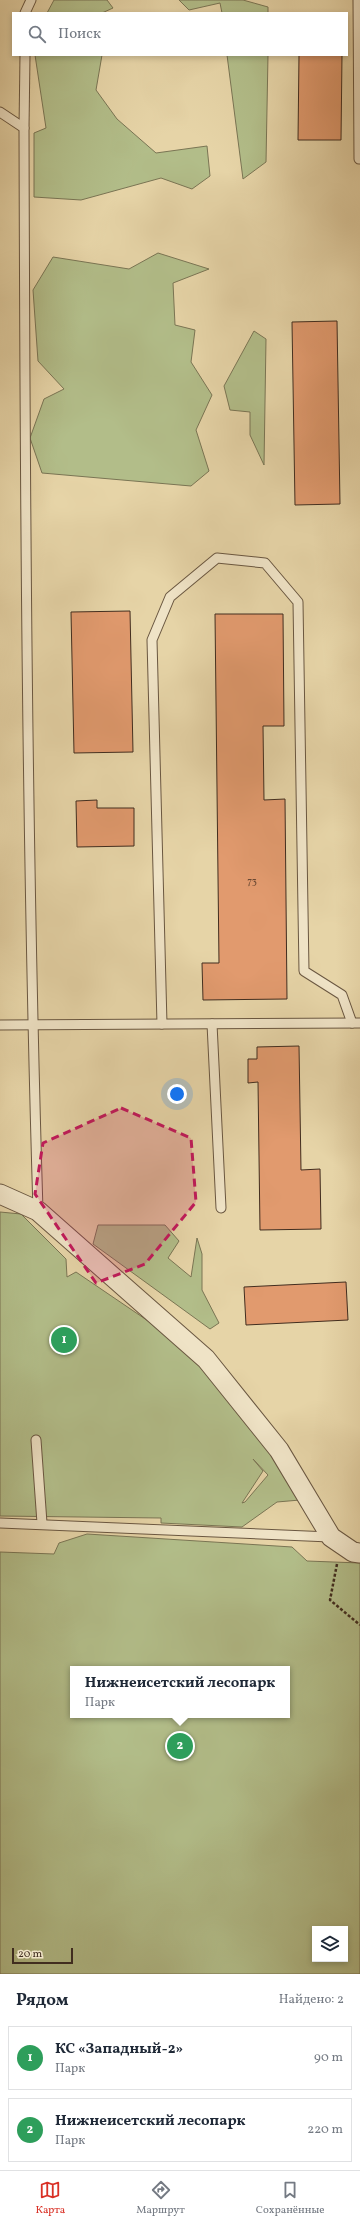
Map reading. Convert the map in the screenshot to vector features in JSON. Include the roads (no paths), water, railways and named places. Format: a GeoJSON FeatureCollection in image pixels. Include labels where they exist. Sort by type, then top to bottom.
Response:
{"type":"FeatureCollection","features":[{"type":"Feature","properties":{"kind":"street"},"geometry":{"type":"LineString","coordinates":[[0,1194],[38,1211],[206,1360],[279,1450],[336,1540],[353,1552],[360,1553]]}},
{"type":"Feature","properties":{"kind":"lane"},"geometry":{"type":"LineString","coordinates":[[25,12],[31,0]]}},
{"type":"Feature","properties":{"kind":"lane"},"geometry":{"type":"LineString","coordinates":[[358,0],[359,159]]}},
{"type":"Feature","properties":{"kind":"lane"},"geometry":{"type":"LineString","coordinates":[[24,56],[25,479],[33,1024],[38,1211]]}},
{"type":"Feature","properties":{"kind":"lane"},"geometry":{"type":"LineString","coordinates":[[0,112],[24,128]]}},
{"type":"Feature","properties":{"kind":"lane"},"geometry":{"type":"LineString","coordinates":[[0,1025],[356,1023],[342,995],[304,971],[298,602],[265,563],[217,558],[170,597],[152,640],[162,1024]]}},
{"type":"Feature","properties":{"kind":"lane"},"geometry":{"type":"LineString","coordinates":[[212,1024],[221,1208]]}},
{"type":"Feature","properties":{"kind":"lane"},"geometry":{"type":"LineString","coordinates":[[36,1440],[42,1524]]}},
{"type":"Feature","properties":{"kind":"lane"},"geometry":{"type":"LineString","coordinates":[[0,1523],[336,1540]]}},
{"type":"Feature","properties":{"kind":"place","name":"КС «Западный-2»"},"geometry":{"type":"Point","coordinates":[64,1340]}},
{"type":"Feature","properties":{"kind":"place","name":"Нижнеисетский лесопарк"},"geometry":{"type":"Point","coordinates":[180,1746]}}]}
